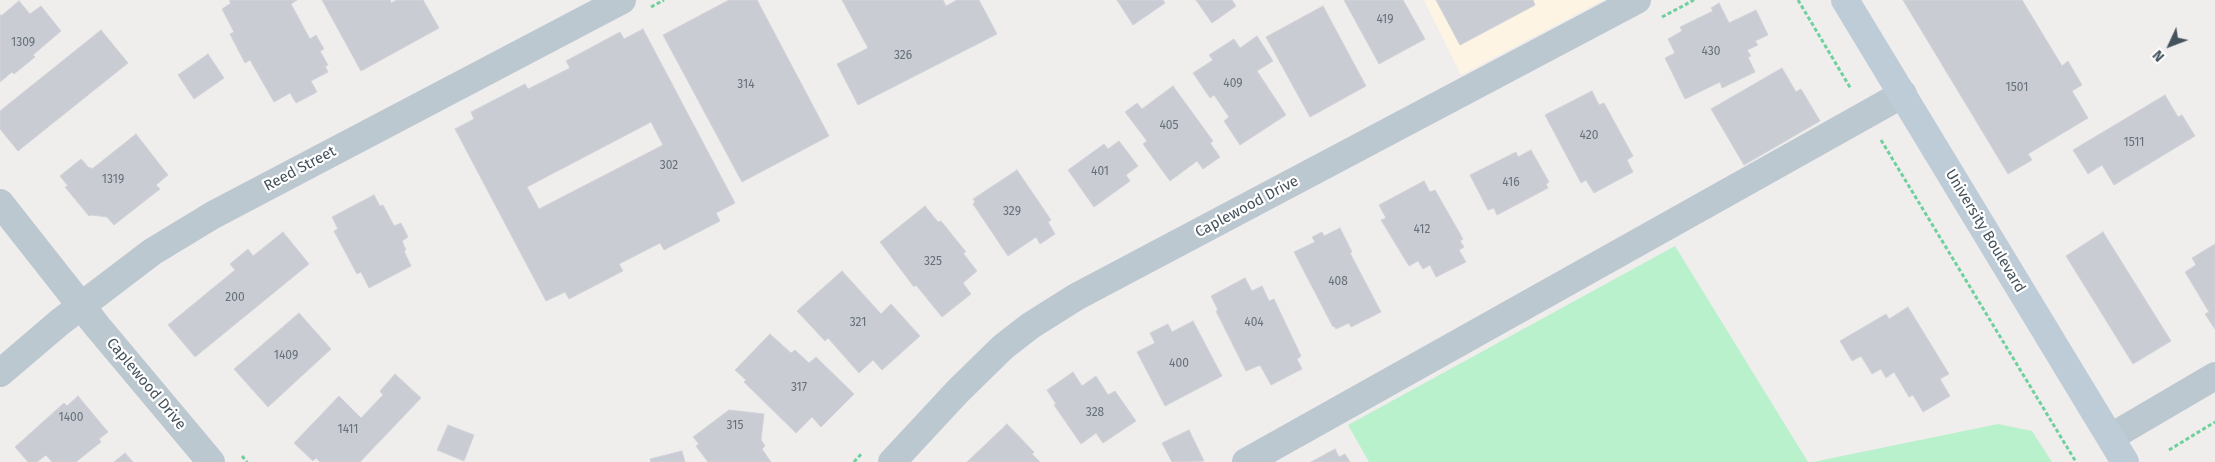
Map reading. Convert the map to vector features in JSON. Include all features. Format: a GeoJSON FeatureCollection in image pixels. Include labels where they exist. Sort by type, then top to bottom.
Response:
{"type":"FeatureCollection","features":[{"type":"Feature","properties":{"kind":"main road","name":"University Boulevard"},"geometry":{"type":"LineString","coordinates":[[1845,0],[2125,462]]}},
{"type":"Feature","properties":{"kind":"street","name":"Reed Street"},"geometry":{"type":"LineString","coordinates":[[0,373],[82,305],[152,252],[213,214],[622,0]]}},
{"type":"Feature","properties":{"kind":"street","name":"Caplewood Drive"},"geometry":{"type":"LineString","coordinates":[[892,462],[951,398],[1003,346],[1030,326],[1076,297],[1638,0]]}},
{"type":"Feature","properties":{"kind":"street"},"geometry":{"type":"LineString","coordinates":[[1246,462],[1903,94]]}},
{"type":"Feature","properties":{"kind":"street","name":"Caplewood Drive"},"geometry":{"type":"LineString","coordinates":[[0,204],[211,462]]}},
{"type":"Feature","properties":{"kind":"street"},"geometry":{"type":"LineString","coordinates":[[2111,437],[2215,376]]}},
{"type":"Feature","properties":{"kind":"path"},"geometry":{"type":"LineString","coordinates":[[1798,0],[2076,462]]}},
{"type":"Feature","properties":{"kind":"path"},"geometry":{"type":"LineString","coordinates":[[2169,450],[2215,422]]}},
{"type":"Feature","properties":{"kind":"shaded area"},"geometry":{"type":"Polygon","coordinates":[[[1424,0],[1603,0],[1461,75],[1424,0]]]}},
{"type":"Feature","properties":{"kind":"green space"},"geometry":{"type":"Polygon","coordinates":[[[1675,246],[1808,462],[1369,462],[1348,425],[1675,246]]]}},
{"type":"Feature","properties":{"kind":"green space"},"geometry":{"type":"Polygon","coordinates":[[[1998,424],[2032,431],[2052,462],[1813,462],[1998,424]]]}},
{"type":"Feature","properties":{"kind":"building"},"geometry":{"type":"Polygon","coordinates":[[[297,0],[291,4],[310,39],[316,35],[324,49],[320,51],[328,65],[325,66],[328,72],[311,81],[317,92],[296,103],[290,93],[274,102],[250,60],[245,63],[230,34],[234,32],[222,9],[231,3],[229,1],[297,0]]]}},
{"type":"Feature","properties":{"kind":"building"},"geometry":{"type":"Polygon","coordinates":[[[322,0],[390,0],[391,3],[397,0],[423,0],[439,28],[361,71],[322,0]]]}},
{"type":"Feature","properties":{"kind":"building"},"geometry":{"type":"Polygon","coordinates":[[[729,0],[757,0],[829,136],[742,182],[663,35],[729,0]]]}},
{"type":"Feature","properties":{"kind":"building"},"geometry":{"type":"Polygon","coordinates":[[[842,0],[943,0],[946,6],[957,0],[979,0],[997,34],[858,105],[837,64],[868,48],[842,0]]]}},
{"type":"Feature","properties":{"kind":"building"},"geometry":{"type":"Polygon","coordinates":[[[1117,0],[1163,0],[1165,3],[1133,25],[1117,0]]]}},
{"type":"Feature","properties":{"kind":"building"},"geometry":{"type":"Polygon","coordinates":[[[1196,0],[1232,0],[1236,6],[1212,23],[1196,0]]]}},
{"type":"Feature","properties":{"kind":"building"},"geometry":{"type":"Polygon","coordinates":[[[1344,0],[1403,0],[1425,39],[1379,64],[1344,0]]]}},
{"type":"Feature","properties":{"kind":"building"},"geometry":{"type":"Polygon","coordinates":[[[1436,0],[1533,0],[1535,5],[1460,45],[1436,0]]]}},
{"type":"Feature","properties":{"kind":"building"},"geometry":{"type":"Polygon","coordinates":[[[1903,0],[2022,0],[2062,66],[2068,61],[2082,85],[2072,91],[2088,118],[2028,154],[2032,160],[2008,174],[1903,0]]]}},
{"type":"Feature","properties":{"kind":"building"},"geometry":{"type":"Polygon","coordinates":[[[19,1],[30,14],[41,6],[61,31],[33,55],[35,57],[14,74],[12,72],[0,82],[0,14],[1,16],[19,1]]]}},
{"type":"Feature","properties":{"kind":"building"},"geometry":{"type":"Polygon","coordinates":[[[1719,3],[1729,23],[1756,10],[1768,35],[1755,41],[1758,45],[1747,50],[1751,56],[1748,57],[1755,72],[1722,88],[1720,82],[1685,99],[1665,58],[1675,53],[1668,39],[1682,31],[1680,27],[1713,11],[1711,8],[1719,3]]]}},
{"type":"Feature","properties":{"kind":"building"},"geometry":{"type":"Polygon","coordinates":[[[1323,6],[1366,86],[1310,117],[1266,37],[1323,6]]]}},
{"type":"Feature","properties":{"kind":"building"},"geometry":{"type":"Polygon","coordinates":[[[643,29],[735,203],[716,213],[720,221],[664,250],[660,243],[619,264],[623,271],[569,299],[565,292],[546,301],[455,129],[474,119],[471,112],[525,84],[528,89],[570,68],[566,61],[620,32],[624,39],[643,29]],[[651,122],[527,187],[539,209],[663,145],[651,122]]]}},
{"type":"Feature","properties":{"kind":"building"},"geometry":{"type":"Polygon","coordinates":[[[101,30],[128,63],[18,151],[0,129],[0,111],[101,30]]]}},
{"type":"Feature","properties":{"kind":"building"},"geometry":{"type":"Polygon","coordinates":[[[1257,36],[1273,61],[1257,71],[1286,115],[1240,145],[1224,121],[1229,117],[1214,95],[1210,98],[1193,73],[1213,60],[1209,55],[1234,39],[1240,48],[1257,36]]]}},
{"type":"Feature","properties":{"kind":"building"},"geometry":{"type":"Polygon","coordinates":[[[208,54],[224,78],[194,99],[178,75],[208,54]]]}},
{"type":"Feature","properties":{"kind":"building"},"geometry":{"type":"Polygon","coordinates":[[[1782,68],[1796,92],[1801,89],[1820,121],[1744,165],[1711,109],[1782,68]]]}},
{"type":"Feature","properties":{"kind":"building"},"geometry":{"type":"Polygon","coordinates":[[[1173,86],[1213,141],[1210,143],[1220,157],[1203,169],[1197,161],[1170,181],[1143,144],[1147,141],[1125,112],[1137,103],[1142,109],[1173,86]]]}},
{"type":"Feature","properties":{"kind":"building"},"geometry":{"type":"Polygon","coordinates":[[[1592,91],[1599,105],[1604,103],[1633,156],[1627,160],[1633,172],[1594,193],[1586,180],[1581,183],[1545,115],[1592,91]]]}},
{"type":"Feature","properties":{"kind":"building"},"geometry":{"type":"Polygon","coordinates":[[[2165,95],[2178,117],[2182,115],[2195,136],[2114,185],[2102,165],[2088,174],[2073,150],[2165,95]]]}},
{"type":"Feature","properties":{"kind":"building"},"geometry":{"type":"Polygon","coordinates":[[[136,134],[168,175],[156,185],[160,189],[114,225],[107,217],[89,216],[65,187],[68,186],[60,176],[81,159],[92,169],[136,134]]]}},
{"type":"Feature","properties":{"kind":"building"},"geometry":{"type":"Polygon","coordinates":[[[1119,141],[1138,166],[1126,175],[1130,181],[1094,207],[1068,170],[1104,144],[1108,149],[1119,141]]]}},
{"type":"Feature","properties":{"kind":"building"},"geometry":{"type":"Polygon","coordinates":[[[1531,150],[1549,182],[1546,184],[1548,188],[1497,215],[1494,208],[1488,210],[1470,175],[1516,152],[1518,157],[1531,150]]]}},
{"type":"Feature","properties":{"kind":"building"},"geometry":{"type":"Polygon","coordinates":[[[1017,170],[1051,220],[1048,222],[1055,234],[1040,244],[1036,237],[1008,256],[973,204],[975,202],[973,199],[1017,170]]]}},
{"type":"Feature","properties":{"kind":"building"},"geometry":{"type":"Polygon","coordinates":[[[1424,181],[1430,192],[1435,190],[1463,239],[1460,241],[1464,247],[1459,250],[1466,262],[1436,277],[1430,265],[1423,269],[1418,261],[1409,266],[1381,220],[1386,218],[1379,205],[1424,181]]]}},
{"type":"Feature","properties":{"kind":"building"},"geometry":{"type":"Polygon","coordinates":[[[374,195],[380,206],[383,205],[394,226],[401,223],[408,237],[402,241],[406,250],[404,251],[411,266],[369,288],[361,272],[357,274],[334,231],[338,229],[332,217],[374,195]]]}},
{"type":"Feature","properties":{"kind":"building"},"geometry":{"type":"Polygon","coordinates":[[[925,206],[938,222],[941,221],[966,252],[963,253],[977,271],[963,283],[971,294],[942,317],[916,285],[914,287],[880,242],[925,206]]]}},
{"type":"Feature","properties":{"kind":"building"},"geometry":{"type":"Polygon","coordinates":[[[1340,228],[1352,252],[1350,253],[1381,312],[1351,327],[1349,323],[1336,329],[1333,327],[1294,252],[1315,242],[1312,237],[1322,232],[1324,236],[1340,228]]]}},
{"type":"Feature","properties":{"kind":"building"},"geometry":{"type":"Polygon","coordinates":[[[283,232],[309,264],[195,357],[168,325],[235,270],[230,264],[248,249],[253,256],[283,232]]]}},
{"type":"Feature","properties":{"kind":"building"},"geometry":{"type":"Polygon","coordinates":[[[2103,232],[2171,341],[2133,364],[2066,256],[2103,232]]]}},
{"type":"Feature","properties":{"kind":"building"},"geometry":{"type":"Polygon","coordinates":[[[2215,244],[2215,329],[2205,314],[2209,312],[2185,272],[2196,265],[2192,258],[2215,244]]]}},
{"type":"Feature","properties":{"kind":"building"},"geometry":{"type":"Polygon","coordinates":[[[842,271],[881,314],[891,304],[920,336],[882,370],[873,360],[859,373],[828,338],[825,341],[797,311],[842,271]]]}},
{"type":"Feature","properties":{"kind":"building"},"geometry":{"type":"Polygon","coordinates":[[[1245,278],[1252,291],[1262,286],[1269,301],[1274,299],[1301,356],[1297,359],[1302,369],[1271,385],[1260,365],[1246,371],[1216,311],[1218,310],[1211,296],[1245,278]]]}},
{"type":"Feature","properties":{"kind":"building"},"geometry":{"type":"Polygon","coordinates":[[[1908,307],[1949,374],[1940,379],[1950,396],[1923,412],[1913,395],[1909,397],[1894,372],[1886,378],[1881,369],[1872,374],[1861,356],[1852,361],[1840,341],[1886,314],[1889,319],[1908,307]]]}},
{"type":"Feature","properties":{"kind":"building"},"geometry":{"type":"Polygon","coordinates":[[[299,313],[331,349],[268,407],[234,369],[299,313]]]}},
{"type":"Feature","properties":{"kind":"building"},"geometry":{"type":"Polygon","coordinates":[[[1193,321],[1222,376],[1165,406],[1137,352],[1155,343],[1150,333],[1168,324],[1172,332],[1193,321]]]}},
{"type":"Feature","properties":{"kind":"building"},"geometry":{"type":"Polygon","coordinates":[[[770,334],[791,353],[795,350],[809,363],[816,357],[854,394],[821,427],[812,417],[796,433],[744,382],[746,380],[735,370],[770,334]]]}},
{"type":"Feature","properties":{"kind":"building"},"geometry":{"type":"Polygon","coordinates":[[[1073,372],[1082,386],[1096,376],[1108,395],[1115,391],[1136,421],[1103,443],[1096,433],[1081,444],[1054,405],[1056,404],[1047,390],[1073,372]]]}},
{"type":"Feature","properties":{"kind":"building"},"geometry":{"type":"Polygon","coordinates":[[[395,374],[421,398],[360,462],[320,462],[316,458],[313,461],[294,443],[339,396],[361,418],[383,395],[380,391],[395,374]]]}},
{"type":"Feature","properties":{"kind":"building"},"geometry":{"type":"Polygon","coordinates":[[[78,396],[108,432],[99,439],[101,442],[76,462],[52,462],[46,455],[37,462],[28,462],[15,447],[64,403],[67,406],[78,396]]]}},
{"type":"Feature","properties":{"kind":"building"},"geometry":{"type":"Polygon","coordinates":[[[729,410],[764,414],[761,440],[765,446],[762,449],[771,462],[708,462],[696,446],[699,444],[693,437],[729,410]]]}},
{"type":"Feature","properties":{"kind":"building"},"geometry":{"type":"Polygon","coordinates":[[[1007,424],[1034,452],[1032,454],[1040,462],[967,462],[1007,424]]]}},
{"type":"Feature","properties":{"kind":"building"},"geometry":{"type":"Polygon","coordinates":[[[448,425],[474,435],[464,461],[437,450],[448,425]]]}},
{"type":"Feature","properties":{"kind":"building"},"geometry":{"type":"Polygon","coordinates":[[[1189,430],[1204,461],[1172,462],[1162,443],[1189,430]]]}},
{"type":"Feature","properties":{"kind":"building"},"geometry":{"type":"Polygon","coordinates":[[[1335,449],[1339,457],[1345,454],[1350,462],[1311,462],[1335,449]]]}},
{"type":"Feature","properties":{"kind":"building"},"geometry":{"type":"Polygon","coordinates":[[[682,451],[685,462],[651,462],[650,459],[682,451]]]}},
{"type":"Feature","properties":{"kind":"building"},"geometry":{"type":"Polygon","coordinates":[[[125,453],[133,462],[114,462],[125,453]]]}}]}
